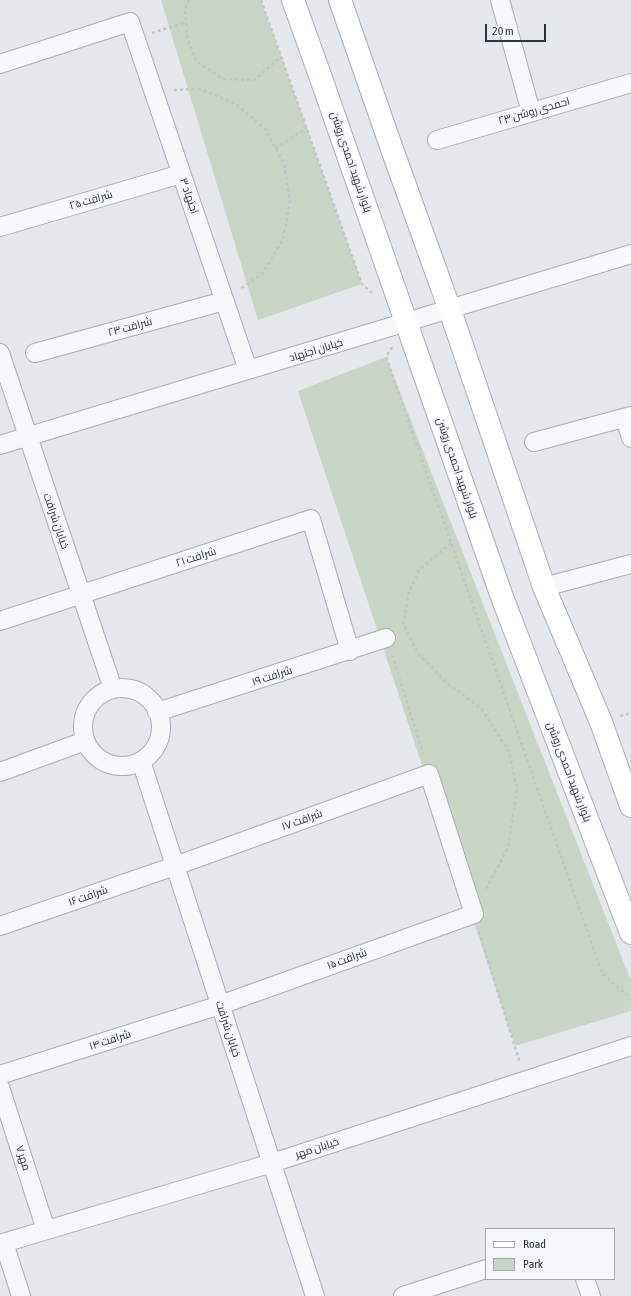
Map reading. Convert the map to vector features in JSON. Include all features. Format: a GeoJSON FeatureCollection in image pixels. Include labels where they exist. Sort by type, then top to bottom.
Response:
{"type":"FeatureCollection","features":[{"type":"Feature","properties":{"kind":"main road","name":"بلوار شهید احمدی روشن"},"geometry":{"type":"LineString","coordinates":[[293,0],[502,597],[631,933]]}},
{"type":"Feature","properties":{"kind":"main road"},"geometry":{"type":"LineString","coordinates":[[345,1],[393,152],[450,310],[544,587],[601,722],[631,806]]}},
{"type":"Feature","properties":{"kind":"street"},"geometry":{"type":"LineString","coordinates":[[500,0],[531,112]]}},
{"type":"Feature","properties":{"kind":"street"},"geometry":{"type":"LineString","coordinates":[[0,64],[133,30]]}},
{"type":"Feature","properties":{"kind":"street","name":"اجتهاد ۳"},"geometry":{"type":"LineString","coordinates":[[133,30],[248,370]]}},
{"type":"Feature","properties":{"kind":"street","name":"احمدی روشن ۲۳"},"geometry":{"type":"LineString","coordinates":[[437,140],[631,83]]}},
{"type":"Feature","properties":{"kind":"street","name":"شرافت ۲۵"},"geometry":{"type":"LineString","coordinates":[[0,227],[181,174]]}},
{"type":"Feature","properties":{"kind":"street","name":"خیابان اجتهاد"},"geometry":{"type":"LineString","coordinates":[[0,445],[631,254]]}},
{"type":"Feature","properties":{"kind":"street","name":"شرافت ۲۳"},"geometry":{"type":"LineString","coordinates":[[35,353],[224,301]]}},
{"type":"Feature","properties":{"kind":"street","name":"خیابان شرافت"},"geometry":{"type":"LineString","coordinates":[[0,353],[112,689]]}},
{"type":"Feature","properties":{"kind":"street"},"geometry":{"type":"LineString","coordinates":[[534,442],[628,417],[631,438]]}},
{"type":"Feature","properties":{"kind":"street","name":"شرافت ۲۱"},"geometry":{"type":"LineString","coordinates":[[0,621],[311,519],[350,650]]}},
{"type":"Feature","properties":{"kind":"street"},"geometry":{"type":"LineString","coordinates":[[544,587],[631,564]]}},
{"type":"Feature","properties":{"kind":"street","name":"شرافت ۱۹"},"geometry":{"type":"LineString","coordinates":[[158,712],[386,638]]}},
{"type":"Feature","properties":{"kind":"street"},"geometry":{"type":"LineString","coordinates":[[125,688],[137,691],[147,697],[158,712],[161,730],[158,742],[151,753],[141,761],[128,766],[115,766],[102,761],[92,752],[85,741],[83,728],[85,715],[91,703],[101,694],[112,689],[125,688]]}},
{"type":"Feature","properties":{"kind":"street"},"geometry":{"type":"LineString","coordinates":[[0,772],[85,741]]}},
{"type":"Feature","properties":{"kind":"street","name":"خیابان شرافت"},"geometry":{"type":"LineString","coordinates":[[141,761],[315,1296]]}},
{"type":"Feature","properties":{"kind":"street"},"geometry":{"type":"LineString","coordinates":[[430,774],[474,914]]}},
{"type":"Feature","properties":{"kind":"street","name":"شرافت ۱۷"},"geometry":{"type":"LineString","coordinates":[[175,866],[430,774]]}},
{"type":"Feature","properties":{"kind":"street","name":"شرافت ۱۶"},"geometry":{"type":"LineString","coordinates":[[0,926],[175,866]]}},
{"type":"Feature","properties":{"kind":"street","name":"شرافت ۱۵"},"geometry":{"type":"LineString","coordinates":[[220,1005],[474,914]]}},
{"type":"Feature","properties":{"kind":"street","name":"شرافت ۱۴"},"geometry":{"type":"LineString","coordinates":[[0,1075],[220,1005]]}},
{"type":"Feature","properties":{"kind":"street","name":"خیابان مهر"},"geometry":{"type":"LineString","coordinates":[[2,1243],[272,1163],[631,1046]]}},
{"type":"Feature","properties":{"kind":"street","name":"مهر ۷"},"geometry":{"type":"LineString","coordinates":[[0,1087],[46,1230]]}},
{"type":"Feature","properties":{"kind":"street"},"geometry":{"type":"LineString","coordinates":[[2,1243],[21,1296]]}},
{"type":"Feature","properties":{"kind":"street"},"geometry":{"type":"LineString","coordinates":[[403,1296],[485,1269]]}},
{"type":"Feature","properties":{"kind":"street"},"geometry":{"type":"LineString","coordinates":[[585,1280],[591,1296]]}},
{"type":"Feature","properties":{"kind":"path"},"geometry":{"type":"LineString","coordinates":[[189,0],[186,10],[187,37],[196,61],[223,79],[254,80],[281,57]]}},
{"type":"Feature","properties":{"kind":"path"},"geometry":{"type":"LineString","coordinates":[[261,0],[362,284],[373,294]]}},
{"type":"Feature","properties":{"kind":"path"},"geometry":{"type":"LineString","coordinates":[[133,30],[186,22]]}},
{"type":"Feature","properties":{"kind":"path"},"geometry":{"type":"LineString","coordinates":[[153,90],[200,89],[236,104],[265,129],[284,163],[290,201],[283,239],[263,273],[224,301]]}},
{"type":"Feature","properties":{"kind":"path"},"geometry":{"type":"LineString","coordinates":[[275,148],[307,128]]}},
{"type":"Feature","properties":{"kind":"path"},"geometry":{"type":"LineString","coordinates":[[406,323],[386,357],[602,973],[631,999]]}},
{"type":"Feature","properties":{"kind":"path"},"geometry":{"type":"LineString","coordinates":[[451,543],[419,570],[409,592],[403,622],[418,653],[447,683],[481,708],[509,752],[517,788],[508,848],[474,914],[526,1081]]}},
{"type":"Feature","properties":{"kind":"path"},"geometry":{"type":"LineString","coordinates":[[386,638],[430,774]]}},
{"type":"Feature","properties":{"kind":"green space"},"geometry":{"type":"Polygon","coordinates":[[[161,0],[261,0],[362,284],[258,320],[161,0]]]}},
{"type":"Feature","properties":{"kind":"green space"},"geometry":{"type":"Polygon","coordinates":[[[386,357],[631,981],[631,1011],[515,1046],[298,391],[386,357]]]}}]}
